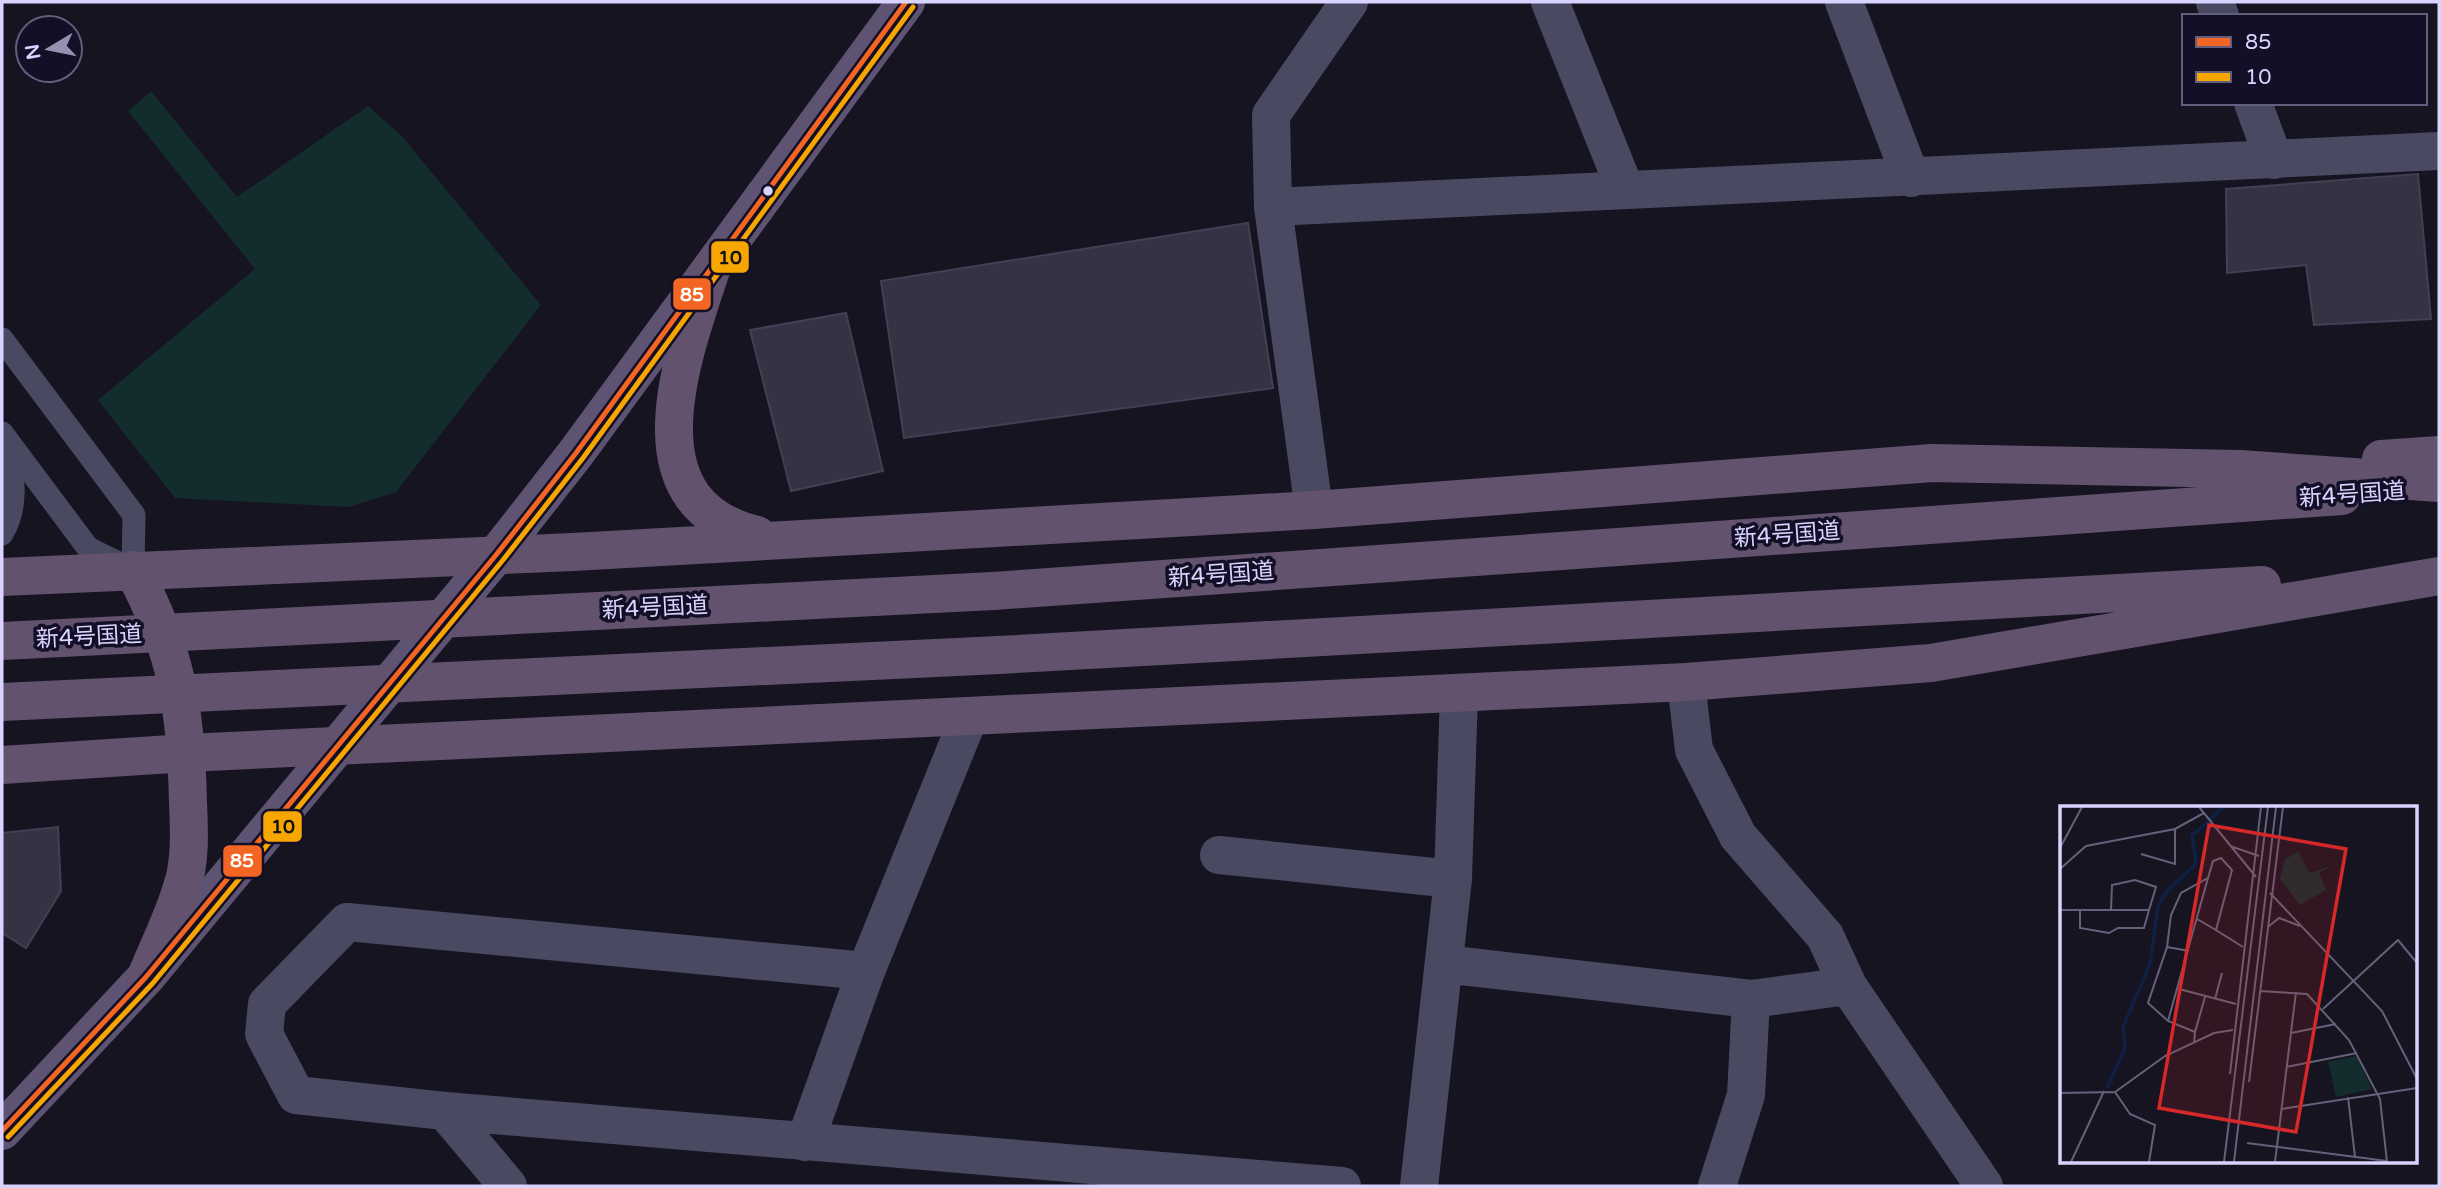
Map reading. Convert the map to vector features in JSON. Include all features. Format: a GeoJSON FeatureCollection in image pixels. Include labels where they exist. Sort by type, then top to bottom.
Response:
{"type":"FeatureCollection","features":[{"type":"Feature","properties":{"kind":"highway"},"geometry":{"type":"LineString","coordinates":[[711,270],[687,342],[673,404],[678,462],[688,491],[709,515],[736,530],[774,539]]}},
{"type":"Feature","properties":{"kind":"highway"},"geometry":{"type":"LineString","coordinates":[[2240,469],[2439,456]]}},
{"type":"Feature","properties":{"kind":"highway"},"geometry":{"type":"LineString","coordinates":[[2,577],[496,555],[1314,510],[1932,463],[2240,469],[2439,483]]}},
{"type":"Feature","properties":{"kind":"highway","name":"新4号国道"},"geometry":{"type":"LineString","coordinates":[[2,641],[993,591],[2439,489]]}},
{"type":"Feature","properties":{"kind":"highway"},"geometry":{"type":"LineString","coordinates":[[132,570],[157,614],[173,662],[183,711],[187,753],[189,828],[183,885],[146,977]]}},
{"type":"Feature","properties":{"kind":"highway"},"geometry":{"type":"LineString","coordinates":[[2,765],[187,753],[1686,682],[1931,663],[2439,575]]}},
{"type":"Feature","properties":{"kind":"highway"},"geometry":{"type":"LineString","coordinates":[[2,702],[999,655],[2439,575]]}},
{"type":"Feature","properties":{"kind":"main road"},"geometry":{"type":"LineString","coordinates":[[2,1130],[146,977],[341,746],[496,555],[711,270],[906,2]]}},
{"type":"Feature","properties":{"kind":"street"},"geometry":{"type":"LineString","coordinates":[[1314,510],[1273,207],[1271,115],[1349,2]]}},
{"type":"Feature","properties":{"kind":"street"},"geometry":{"type":"LineString","coordinates":[[1550,2],[1625,189]]}},
{"type":"Feature","properties":{"kind":"street"},"geometry":{"type":"LineString","coordinates":[[1844,2],[1911,178]]}},
{"type":"Feature","properties":{"kind":"street"},"geometry":{"type":"LineString","coordinates":[[2254,105],[2274,160]]}},
{"type":"Feature","properties":{"kind":"street"},"geometry":{"type":"LineString","coordinates":[[1273,207],[2439,151]]}},
{"type":"Feature","properties":{"kind":"street"},"geometry":{"type":"LineString","coordinates":[[1686,682],[1694,750],[1738,836],[1825,936],[1848,986],[1984,1186]]}},
{"type":"Feature","properties":{"kind":"street"},"geometry":{"type":"LineString","coordinates":[[1419,1186],[1453,879],[1459,693]]}},
{"type":"Feature","properties":{"kind":"street"},"geometry":{"type":"LineString","coordinates":[[805,1142],[866,971],[969,717]]}},
{"type":"Feature","properties":{"kind":"street"},"geometry":{"type":"LineString","coordinates":[[1219,855],[1453,879]]}},
{"type":"Feature","properties":{"kind":"street"},"geometry":{"type":"LineString","coordinates":[[866,971],[347,922],[267,1004],[264,1034],[296,1095],[445,1111],[805,1142],[1086,1176],[1342,1186]]}},
{"type":"Feature","properties":{"kind":"street"},"geometry":{"type":"LineString","coordinates":[[1444,964],[1751,999],[1848,986]]}},
{"type":"Feature","properties":{"kind":"street"},"geometry":{"type":"LineString","coordinates":[[1717,1186],[1746,1095],[1751,999]]}},
{"type":"Feature","properties":{"kind":"street"},"geometry":{"type":"LineString","coordinates":[[445,1111],[508,1186]]}},
{"type":"Feature","properties":{"kind":"lane"},"geometry":{"type":"LineString","coordinates":[[2,339],[134,515],[132,570],[88,548],[4,435]]}},
{"type":"Feature","properties":{"kind":"lane"},"geometry":{"type":"LineString","coordinates":[[2,534],[10,520],[15,486],[4,435]]}},
{"type":"Feature","properties":{"kind":"green space"},"geometry":{"type":"Polygon","coordinates":[[[151,91],[237,197],[368,106],[401,135],[541,305],[396,492],[349,507],[175,498],[98,400],[255,269],[128,111],[151,91]]]}},
{"type":"Feature","properties":{"kind":"building"},"geometry":{"type":"Polygon","coordinates":[[[2418,174],[2431,319],[2314,325],[2306,265],[2227,273],[2226,189],[2418,174]]]}},
{"type":"Feature","properties":{"kind":"building"},"geometry":{"type":"Polygon","coordinates":[[[1248,223],[1273,388],[904,438],[881,281],[1248,223]]]}},
{"type":"Feature","properties":{"kind":"building"},"geometry":{"type":"Polygon","coordinates":[[[846,313],[883,471],[791,491],[750,330],[846,313]]]}},
{"type":"Feature","properties":{"kind":"building"},"geometry":{"type":"Polygon","coordinates":[[[58,827],[61,891],[26,948],[2,933],[2,833],[58,827]]]}},
{"type":"Feature","properties":{"kind":"transit line","name":"85"},"geometry":{"type":"LineString","coordinates":[[2,1131],[146,977],[496,555],[576,453],[906,2]]}},
{"type":"Feature","properties":{"kind":"transit line","name":"10"},"geometry":{"type":"LineString","coordinates":[[8,1137],[153,983],[503,560],[583,458],[913,7]]}}]}
